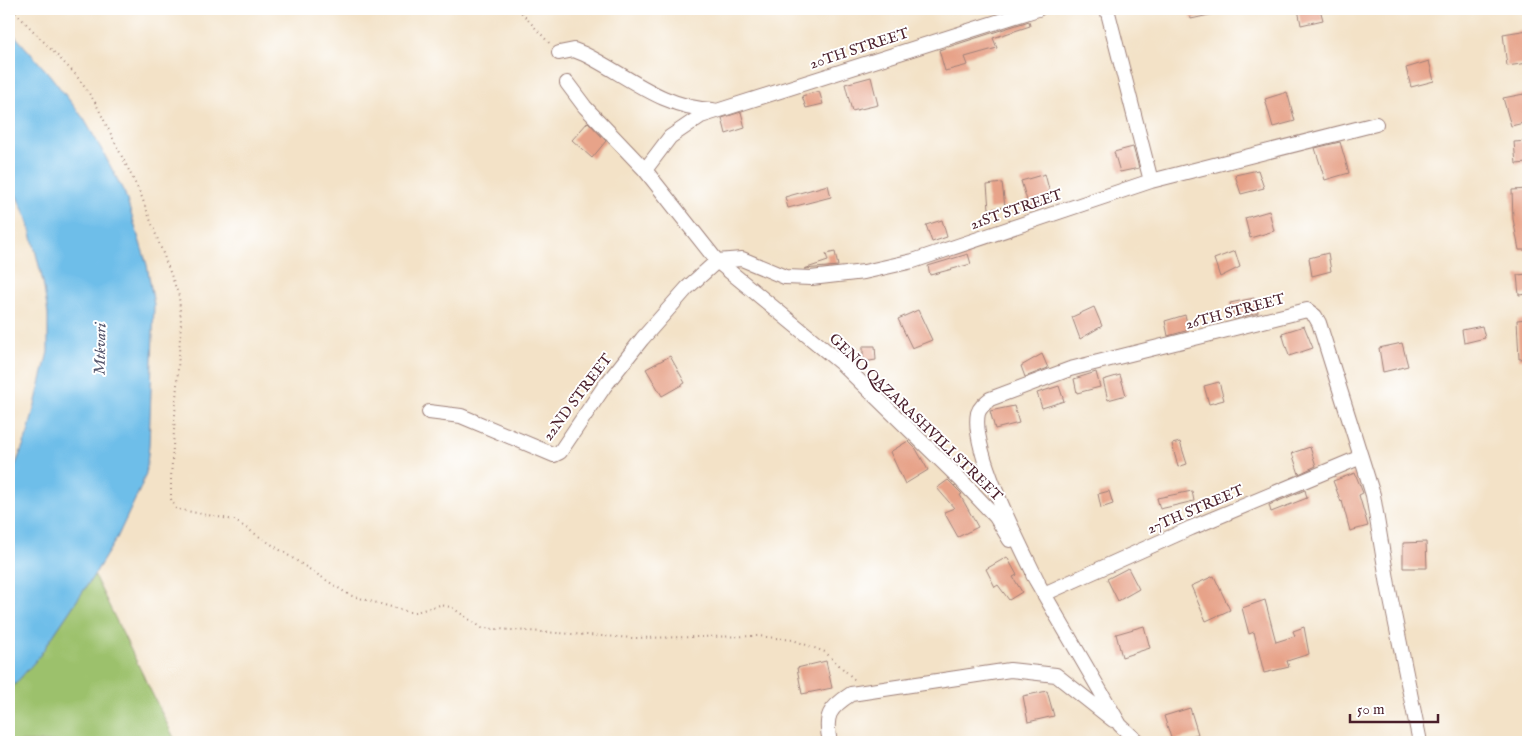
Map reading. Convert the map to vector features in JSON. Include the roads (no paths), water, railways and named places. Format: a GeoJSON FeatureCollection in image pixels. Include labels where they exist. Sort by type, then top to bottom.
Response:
{"type":"FeatureCollection","features":[{"type":"Feature","properties":{"kind":"street","name":"20TH STREET"},"geometry":{"type":"LineString","coordinates":[[644,170],[670,137],[700,116],[1038,9]]}},
{"type":"Feature","properties":{"kind":"street"},"geometry":{"type":"LineString","coordinates":[[1107,9],[1151,181]]}},
{"type":"Feature","properties":{"kind":"street","name":"20TH STREET"},"geometry":{"type":"LineString","coordinates":[[559,53],[574,50],[584,54],[630,82],[677,104],[696,109],[718,110]]}},
{"type":"Feature","properties":{"kind":"street","name":"GENO QAZARASHVILI STREET"},"geometry":{"type":"LineString","coordinates":[[567,83],[585,107],[644,170],[717,261],[842,364],[960,479],[996,517],[1041,588],[1120,725],[1138,742]]}},
{"type":"Feature","properties":{"kind":"street","name":"21ST STREET"},"geometry":{"type":"LineString","coordinates":[[717,261],[742,260],[785,277],[811,278],[864,272],[913,261],[1151,181],[1376,124]]}},
{"type":"Feature","properties":{"kind":"street","name":"22ND STREET"},"geometry":{"type":"LineString","coordinates":[[429,412],[461,416],[514,437],[550,455],[560,452],[604,387],[642,339],[687,288],[717,261]]}},
{"type":"Feature","properties":{"kind":"street","name":"26TH STREET"},"geometry":{"type":"LineString","coordinates":[[1041,588],[998,496],[983,453],[978,414],[982,405],[990,399],[1070,369],[1307,310],[1316,316],[1319,323],[1373,494],[1388,585],[1420,742]]}},
{"type":"Feature","properties":{"kind":"street","name":"27TH STREET"},"geometry":{"type":"LineString","coordinates":[[1041,588],[1361,457]]}},
{"type":"Feature","properties":{"kind":"street"},"geometry":{"type":"LineString","coordinates":[[830,742],[826,725],[833,705],[851,694],[1010,670],[1056,675],[1120,725]]}},
{"type":"Feature","properties":{"kind":"water","name":"Mtkvari"},"geometry":{"type":"Polygon","coordinates":[[[9,29],[49,74],[84,119],[103,152],[125,194],[147,265],[154,305],[149,446],[146,473],[141,487],[117,538],[94,575],[38,658],[9,691],[9,482],[28,433],[48,352],[48,314],[43,282],[28,221],[9,179],[9,29]]]}}]}
